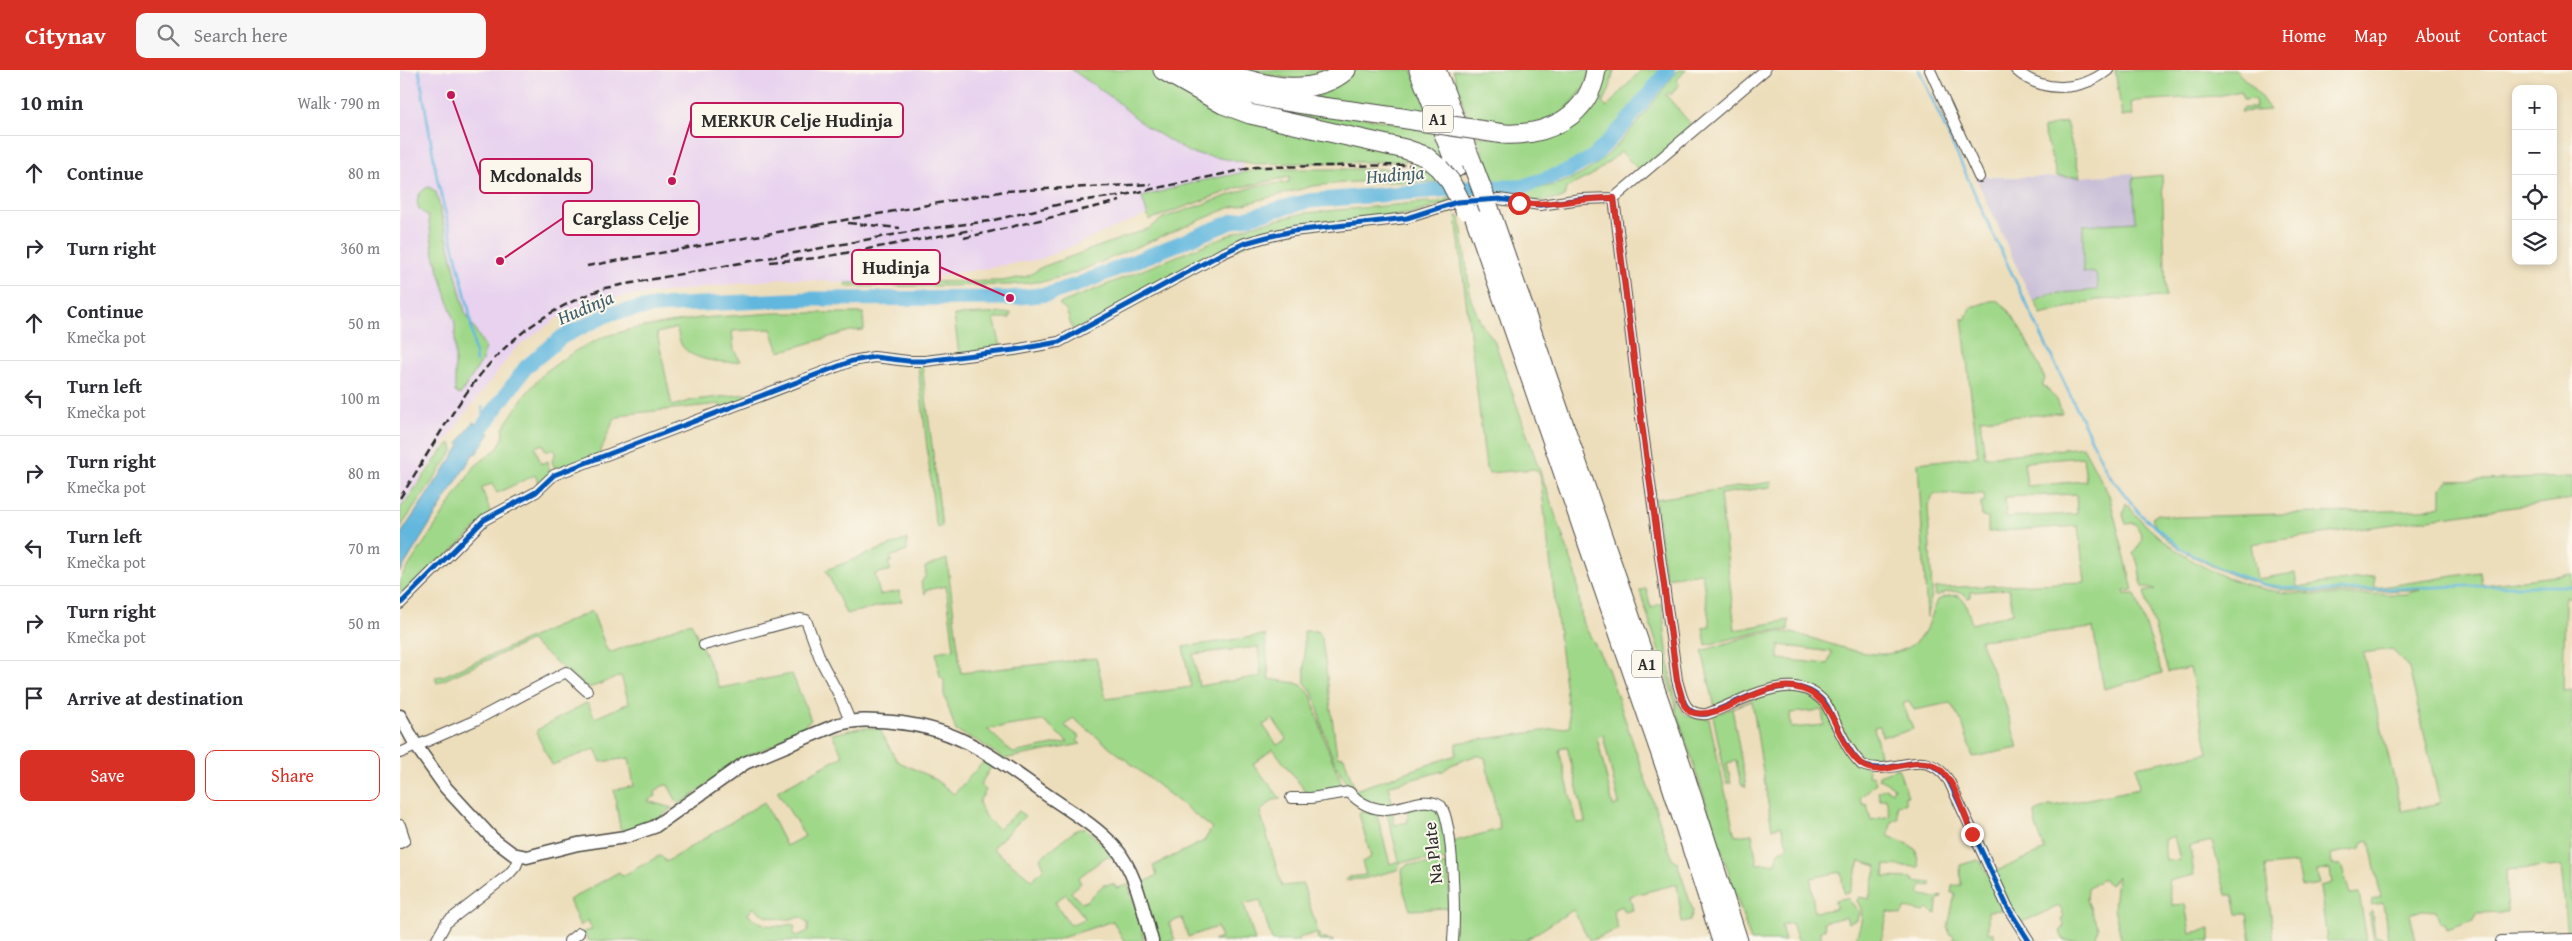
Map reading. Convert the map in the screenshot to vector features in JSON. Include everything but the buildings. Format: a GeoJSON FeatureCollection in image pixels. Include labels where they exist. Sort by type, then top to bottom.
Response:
{"type":"FeatureCollection","features":[{"type":"Feature","properties":{"kind":"highway"},"geometry":{"type":"LineString","coordinates":[[1163,70],[1223,104],[1250,114],[1405,149],[1456,166]]}},
{"type":"Feature","properties":{"kind":"highway"},"geometry":{"type":"LineString","coordinates":[[1182,70],[1228,89],[1261,98],[1504,134],[1524,135],[1538,132],[1565,121],[1586,99],[1592,88],[1596,70]]}},
{"type":"Feature","properties":{"kind":"highway"},"geometry":{"type":"LineString","coordinates":[[1213,70],[1249,80],[1288,87],[1321,84],[1346,70]]}},
{"type":"Feature","properties":{"kind":"highway","name":"A1"},"geometry":{"type":"LineString","coordinates":[[1419,70],[1456,166],[1475,209],[1685,776],[1738,941]]}},
{"type":"Feature","properties":{"kind":"highway","name":"A1"},"geometry":{"type":"LineString","coordinates":[[1436,70],[1453,112],[1456,166]]}},
{"type":"Feature","properties":{"kind":"highway"},"geometry":{"type":"LineString","coordinates":[[1448,70],[1453,96],[1453,112]]}},
{"type":"Feature","properties":{"kind":"highway","name":"A1"},"geometry":{"type":"LineString","coordinates":[[1475,209],[1480,231],[1538,393],[1667,771],[1722,941]]}},
{"type":"Feature","properties":{"kind":"street"},"geometry":{"type":"LineString","coordinates":[[400,604],[484,520],[536,492],[554,475],[852,361],[874,357],[908,362],[925,361],[1014,350],[1059,342],[1221,254],[1244,243],[1276,235],[1407,218],[1457,202],[1499,199],[1540,205],[1581,199],[1614,198],[1765,70]]}},
{"type":"Feature","properties":{"kind":"street"},"geometry":{"type":"LineString","coordinates":[[1930,70],[1979,177]]}},
{"type":"Feature","properties":{"kind":"street"},"geometry":{"type":"LineString","coordinates":[[2016,70],[2028,78],[2056,87],[2086,84],[2108,70]]}},
{"type":"Feature","properties":{"kind":"street"},"geometry":{"type":"LineString","coordinates":[[1614,198],[1642,425],[1677,680],[1684,705],[1690,712],[1707,714],[1774,688],[1794,687],[1806,690],[1825,703],[1844,742],[1862,765],[1870,768],[1924,762],[1934,765],[1949,780],[2008,908],[2029,941]]}},
{"type":"Feature","properties":{"kind":"street"},"geometry":{"type":"LineString","coordinates":[[704,645],[803,619],[806,620],[821,661],[850,721]]}},
{"type":"Feature","properties":{"kind":"street"},"geometry":{"type":"LineString","coordinates":[[400,753],[476,720],[566,672],[587,691]]}},
{"type":"Feature","properties":{"kind":"street"},"geometry":{"type":"LineString","coordinates":[[400,716],[417,747],[446,788],[493,839],[520,856],[528,857],[578,844],[625,837],[654,827],[745,763],[811,734],[850,721],[911,723],[943,731],[959,737],[986,752],[1106,838],[1120,855],[1136,887],[1152,941]]}},
{"type":"Feature","properties":{"kind":"street","name":"Na Plate"},"geometry":{"type":"LineString","coordinates":[[1291,798],[1311,798],[1349,792],[1371,809],[1380,810],[1431,802],[1442,806],[1447,822],[1452,862],[1453,939]]}},
{"type":"Feature","properties":{"kind":"street"},"geometry":{"type":"LineString","coordinates":[[400,825],[405,840],[400,842]]}},
{"type":"Feature","properties":{"kind":"street"},"geometry":{"type":"LineString","coordinates":[[436,941],[446,923],[508,875],[520,856]]}},
{"type":"Feature","properties":{"kind":"street"},"geometry":{"type":"LineString","coordinates":[[569,941],[579,933]]}},
{"type":"Feature","properties":{"kind":"street"},"geometry":{"type":"LineString","coordinates":[[2500,941],[2572,940]]}},
{"type":"Feature","properties":{"kind":"shaded area"},"geometry":{"type":"Polygon","coordinates":[[[400,70],[1072,70],[1114,99],[1144,125],[1190,153],[1242,162],[1244,172],[1185,184],[1142,197],[1147,214],[1041,259],[902,282],[849,283],[787,278],[604,299],[557,318],[514,350],[464,415],[400,509],[400,70]]]}},
{"type":"Feature","properties":{"kind":"shaded area"},"geometry":{"type":"Polygon","coordinates":[[[2134,173],[2136,222],[2083,225],[2083,271],[2096,272],[2098,290],[2049,294],[2033,302],[1976,178],[1983,174],[1988,177],[2080,177],[2134,173]]]}},
{"type":"Feature","properties":{"kind":"green space"},"geometry":{"type":"Polygon","coordinates":[[[1072,70],[1153,70],[1188,91],[1420,159],[1443,182],[1353,182],[1313,186],[1229,208],[1075,273],[1046,281],[1009,285],[848,287],[845,283],[1002,281],[1028,276],[1042,267],[1150,228],[1163,218],[1256,186],[1289,182],[1289,177],[1237,188],[1149,220],[1142,197],[1195,182],[1261,169],[1415,169],[1412,161],[1256,164],[1190,153],[1144,125],[1114,99],[1072,70]]]}},
{"type":"Feature","properties":{"kind":"green space"},"geometry":{"type":"Polygon","coordinates":[[[1230,70],[1338,70],[1308,81],[1230,70]]]}},
{"type":"Feature","properties":{"kind":"green space"},"geometry":{"type":"Polygon","coordinates":[[[1350,70],[1412,70],[1429,113],[1339,104],[1291,91],[1350,70]]]}},
{"type":"Feature","properties":{"kind":"green space"},"geometry":{"type":"Polygon","coordinates":[[[1453,70],[1590,70],[1586,85],[1561,115],[1523,128],[1468,119],[1453,70]]]}},
{"type":"Feature","properties":{"kind":"green space"},"geometry":{"type":"Polygon","coordinates":[[[1602,70],[1614,70],[1609,91],[1602,103],[1607,107],[1641,70],[1660,70],[1618,125],[1605,139],[1577,160],[1562,168],[1530,179],[1494,182],[1476,136],[1539,138],[1602,70]]]}},
{"type":"Feature","properties":{"kind":"green space"},"geometry":{"type":"Polygon","coordinates":[[[1678,70],[1686,70],[1677,80],[1679,84],[1671,95],[1668,92],[1666,95],[1695,129],[1641,172],[1621,152],[1592,175],[1566,188],[1564,198],[1538,201],[1500,197],[1499,192],[1529,190],[1569,180],[1592,167],[1620,143],[1678,70]]]}},
{"type":"Feature","properties":{"kind":"green space"},"geometry":{"type":"Polygon","coordinates":[[[2115,70],[2235,70],[2255,89],[2270,110],[2241,112],[2243,108],[2256,108],[2255,99],[2243,100],[2241,91],[2217,96],[2136,101],[2131,103],[2133,116],[2122,116],[2115,70]]]}},
{"type":"Feature","properties":{"kind":"green space"},"geometry":{"type":"Polygon","coordinates":[[[1227,94],[1435,130],[1445,160],[1271,114],[1227,94]]]}},
{"type":"Feature","properties":{"kind":"green space"},"geometry":{"type":"Polygon","coordinates":[[[2066,122],[2080,177],[2057,176],[2043,128],[2066,122]]]}},
{"type":"Feature","properties":{"kind":"green space"},"geometry":{"type":"Polygon","coordinates":[[[2162,175],[2166,297],[2096,300],[2041,315],[2035,301],[2037,299],[2049,294],[2098,290],[2096,273],[2083,272],[2083,225],[2136,222],[2133,178],[2162,175]]]}},
{"type":"Feature","properties":{"kind":"green space"},"geometry":{"type":"Polygon","coordinates":[[[429,187],[436,192],[465,312],[485,347],[483,359],[460,395],[455,392],[455,324],[434,255],[428,216],[420,211],[417,201],[423,190],[429,187]]]}},
{"type":"Feature","properties":{"kind":"green space"},"geometry":{"type":"Polygon","coordinates":[[[1453,197],[1454,201],[1415,213],[1265,235],[1073,332],[1067,312],[1059,304],[1251,226],[1305,213],[1428,202],[1432,204],[1453,197]]]}},
{"type":"Feature","properties":{"kind":"green space"},"geometry":{"type":"Polygon","coordinates":[[[1456,216],[1460,217],[1471,300],[1481,323],[1494,340],[1576,574],[1582,621],[1608,669],[1672,858],[1677,862],[1693,911],[1690,921],[1682,923],[1677,884],[1630,896],[1633,910],[1624,912],[1621,906],[1613,910],[1618,929],[1590,941],[1573,910],[1524,941],[1454,941],[1452,842],[1500,829],[1485,758],[1477,755],[1451,765],[1443,771],[1388,786],[1393,805],[1371,807],[1346,782],[1335,763],[1313,693],[1305,683],[1304,631],[1317,631],[1322,638],[1337,756],[1344,757],[1355,790],[1456,755],[1456,743],[1570,727],[1540,475],[1535,469],[1489,473],[1486,468],[1456,216]],[[1603,735],[1597,737],[1613,806],[1619,804],[1603,735]],[[1567,746],[1559,750],[1577,823],[1585,822],[1585,821],[1567,746]]]}},
{"type":"Feature","properties":{"kind":"green space"},"geometry":{"type":"Polygon","coordinates":[[[1990,301],[1997,301],[2004,305],[2017,324],[2037,361],[2045,379],[2042,386],[2046,387],[2057,400],[2062,413],[1980,419],[1985,457],[2083,447],[2109,495],[2133,590],[2124,591],[2125,594],[2135,594],[2162,673],[2104,689],[2093,628],[1980,640],[2005,703],[2018,748],[1973,757],[1962,722],[1950,703],[1914,710],[1909,701],[1903,704],[1913,729],[1894,735],[1882,736],[1880,726],[1874,727],[1882,765],[1863,762],[1834,714],[1795,685],[1715,708],[1702,651],[1757,634],[1780,632],[1791,633],[1861,652],[1879,654],[1896,652],[1912,645],[1925,631],[1938,600],[1947,596],[1959,596],[1962,599],[1972,624],[2013,613],[2009,589],[1971,592],[1971,597],[1967,598],[1956,592],[1944,593],[1936,597],[1935,588],[2085,582],[2078,526],[1988,532],[1988,518],[1982,517],[1981,503],[1985,502],[1984,494],[1934,494],[1928,505],[1932,594],[1927,617],[1918,463],[1978,456],[1962,318],[1965,320],[1970,308],[1990,301]],[[2083,457],[2024,462],[2027,486],[2086,481],[2083,457]],[[2076,494],[2005,497],[2006,517],[2077,514],[2076,494]],[[1779,645],[1779,659],[1828,664],[1832,652],[1779,645]]]}},
{"type":"Feature","properties":{"kind":"green space"},"geometry":{"type":"Polygon","coordinates":[[[775,313],[863,313],[864,330],[850,331],[779,352],[771,329],[732,331],[734,351],[741,361],[726,362],[700,358],[686,350],[681,344],[677,328],[657,333],[672,406],[693,400],[747,394],[748,399],[722,409],[719,404],[627,414],[614,419],[599,455],[556,472],[552,461],[556,452],[553,449],[546,452],[543,444],[535,447],[541,464],[548,461],[550,475],[540,488],[535,475],[497,493],[492,484],[483,487],[482,489],[491,514],[400,601],[400,579],[475,466],[498,448],[503,438],[503,429],[508,420],[524,396],[545,372],[575,351],[603,337],[632,329],[700,318],[775,313]]]}},
{"type":"Feature","properties":{"kind":"green space"},"geometry":{"type":"Polygon","coordinates":[[[1011,313],[1010,318],[994,318],[1001,347],[959,355],[954,315],[1011,313]]]}},
{"type":"Feature","properties":{"kind":"green space"},"geometry":{"type":"Polygon","coordinates":[[[918,366],[922,366],[942,526],[938,528],[935,520],[918,366]]]}},
{"type":"Feature","properties":{"kind":"green space"},"geometry":{"type":"Polygon","coordinates":[[[451,443],[453,451],[400,528],[400,509],[442,451],[451,443]]]}},
{"type":"Feature","properties":{"kind":"green space"},"geometry":{"type":"Polygon","coordinates":[[[2572,477],[2572,499],[2251,544],[2257,579],[2295,573],[2297,587],[2374,576],[2375,588],[2480,572],[2482,585],[2572,574],[2572,597],[2566,597],[2565,602],[2563,691],[2572,690],[2572,936],[2568,936],[2561,866],[2506,870],[2507,912],[2476,913],[2474,920],[2447,929],[2445,923],[2440,923],[2436,911],[2422,910],[2410,914],[2416,941],[2374,941],[2369,913],[2372,911],[2375,936],[2388,938],[2383,903],[2371,905],[2372,900],[2381,897],[2369,840],[2363,842],[2361,848],[2331,854],[2332,865],[2341,865],[2350,894],[2359,893],[2367,941],[2327,941],[2320,886],[2332,883],[2330,869],[2317,871],[2319,884],[2302,887],[2297,863],[2265,866],[2274,941],[2251,941],[2247,914],[2237,914],[2233,895],[2226,895],[2212,841],[2190,846],[2194,875],[2168,881],[2172,905],[2185,904],[2190,933],[2210,929],[2210,941],[2122,941],[2114,909],[2117,876],[2110,885],[2103,879],[2088,889],[2087,900],[2098,928],[2095,941],[2064,941],[2060,932],[2064,925],[2062,919],[2064,916],[2059,906],[2020,923],[1992,873],[2045,850],[2036,826],[2035,812],[2052,805],[2139,789],[2136,767],[2208,753],[2190,668],[2168,672],[2144,592],[2156,589],[2143,588],[2137,561],[2133,554],[2142,539],[2135,523],[2126,524],[2123,515],[2126,503],[2158,536],[2178,551],[2220,575],[2243,583],[2288,593],[2333,595],[2406,594],[2420,590],[2319,593],[2286,590],[2251,582],[2217,569],[2182,550],[2159,531],[2152,518],[2158,514],[2180,517],[2421,510],[2441,506],[2441,488],[2448,481],[2572,477]],[[2392,649],[2363,653],[2402,811],[2440,803],[2409,668],[2392,649]],[[2174,836],[2164,840],[2166,861],[2180,860],[2174,836]]]}},
{"type":"Feature","properties":{"kind":"green space"},"geometry":{"type":"Polygon","coordinates":[[[1772,482],[1771,487],[1720,494],[1735,630],[1789,620],[1788,630],[1763,631],[1706,645],[1703,627],[1710,626],[1702,573],[1665,578],[1655,499],[1772,482]]]}},
{"type":"Feature","properties":{"kind":"green space"},"geometry":{"type":"Polygon","coordinates":[[[907,539],[907,551],[890,557],[892,561],[888,563],[891,570],[875,574],[880,595],[899,591],[902,601],[846,614],[826,570],[907,539]]]}},
{"type":"Feature","properties":{"kind":"green space"},"geometry":{"type":"Polygon","coordinates":[[[947,559],[961,673],[1096,658],[1106,699],[1191,687],[1183,647],[1265,635],[1269,679],[1296,683],[1303,686],[1311,695],[1325,742],[1343,786],[1342,789],[1309,796],[1273,749],[1253,764],[1281,799],[1273,800],[1260,812],[1282,886],[1303,884],[1320,938],[1334,941],[1319,941],[1316,933],[1298,938],[1299,941],[1272,941],[1260,900],[1244,904],[1255,941],[1213,941],[1221,938],[1217,927],[1188,937],[1182,918],[1169,923],[1175,941],[1157,941],[1140,885],[1157,875],[1153,866],[1204,841],[1212,828],[1073,718],[1065,726],[1080,737],[1077,741],[1081,744],[1004,759],[978,741],[956,731],[944,694],[944,680],[940,677],[936,652],[954,649],[946,586],[926,590],[925,594],[921,583],[926,575],[925,567],[947,559]],[[1258,647],[1193,654],[1199,686],[1261,676],[1258,647]],[[1273,719],[1263,725],[1277,745],[1287,740],[1273,719]],[[1043,721],[987,729],[1013,753],[1068,742],[1043,721]]]}},
{"type":"Feature","properties":{"kind":"green space"},"geometry":{"type":"Polygon","coordinates":[[[1646,588],[1651,608],[1662,603],[1671,676],[1678,703],[1683,712],[1688,716],[1709,719],[1735,836],[1752,834],[1757,864],[1777,863],[1777,853],[1788,847],[1781,826],[1772,829],[1752,701],[1735,707],[1776,690],[1806,693],[1822,704],[1869,770],[1868,776],[1873,776],[1876,783],[1860,798],[1863,804],[1867,805],[1871,820],[1890,816],[1886,798],[1880,800],[1878,792],[1885,788],[1892,792],[1894,787],[1879,779],[1879,775],[1898,768],[1908,796],[1905,796],[1905,804],[1897,805],[1898,819],[1892,821],[1888,836],[1910,845],[1916,850],[1919,867],[1885,865],[1884,877],[1913,878],[1913,881],[1931,883],[1931,886],[1922,885],[1919,894],[1935,898],[1943,896],[1937,902],[1936,914],[1928,909],[1924,912],[1906,908],[1901,915],[1888,912],[1881,941],[1855,941],[1862,915],[1857,901],[1859,897],[1869,899],[1877,866],[1860,861],[1849,893],[1844,894],[1841,872],[1811,878],[1814,912],[1836,909],[1835,900],[1847,898],[1859,911],[1857,920],[1848,923],[1846,917],[1824,922],[1825,929],[1820,931],[1822,941],[1798,941],[1792,923],[1781,925],[1785,941],[1751,941],[1675,708],[1676,706],[1640,591],[1646,588]],[[1822,710],[1790,713],[1791,728],[1824,725],[1822,710]]]}},
{"type":"Feature","properties":{"kind":"green space"},"geometry":{"type":"Polygon","coordinates":[[[592,611],[607,650],[612,652],[691,622],[720,688],[792,674],[811,720],[806,723],[809,730],[741,759],[681,804],[677,802],[668,785],[662,786],[655,792],[656,796],[647,801],[672,808],[651,824],[623,831],[620,828],[614,790],[634,786],[629,758],[601,762],[595,749],[552,765],[538,737],[537,730],[586,703],[595,718],[629,703],[621,676],[589,688],[530,641],[437,683],[435,677],[443,676],[592,611]]]}},
{"type":"Feature","properties":{"kind":"green space"},"geometry":{"type":"Polygon","coordinates":[[[1732,708],[1746,787],[1741,784],[1736,761],[1727,763],[1731,783],[1727,783],[1713,716],[1732,708]]]}},
{"type":"Feature","properties":{"kind":"green space"},"geometry":{"type":"Polygon","coordinates":[[[860,728],[879,728],[897,761],[933,778],[954,794],[987,758],[993,764],[980,785],[986,790],[979,802],[984,815],[998,829],[1019,811],[1025,816],[992,848],[1032,880],[1044,868],[1040,858],[1076,830],[1085,828],[1114,855],[1110,858],[1107,856],[1078,878],[1081,883],[1071,892],[1081,903],[1087,901],[1103,885],[1114,884],[1116,888],[1128,885],[1143,929],[1143,941],[1124,941],[1113,921],[1052,941],[589,941],[583,932],[592,930],[588,920],[580,926],[569,900],[619,872],[622,876],[661,855],[666,862],[764,802],[786,846],[805,836],[777,791],[843,756],[832,734],[860,728]],[[1066,894],[1055,902],[1070,925],[1085,919],[1085,918],[1066,894]],[[753,907],[748,915],[761,923],[773,926],[795,925],[793,934],[797,936],[808,931],[808,923],[801,917],[785,920],[765,916],[753,907]]]}},
{"type":"Feature","properties":{"kind":"green space"},"geometry":{"type":"Polygon","coordinates":[[[1429,804],[1443,813],[1447,860],[1404,861],[1400,863],[1397,870],[1363,879],[1345,880],[1349,877],[1366,875],[1362,862],[1371,857],[1359,814],[1361,812],[1392,810],[1395,825],[1408,822],[1408,808],[1429,804]],[[1387,813],[1377,815],[1390,864],[1399,861],[1387,813]]]}},
{"type":"Feature","properties":{"kind":"green space"},"geometry":{"type":"Polygon","coordinates":[[[1978,860],[1982,863],[2005,910],[1988,911],[1988,933],[1994,933],[1994,941],[1954,939],[1953,935],[1949,934],[1948,927],[1955,893],[1951,893],[1952,886],[1961,885],[1960,865],[1978,860]]]}},
{"type":"Feature","properties":{"kind":"green space"},"geometry":{"type":"Polygon","coordinates":[[[1409,864],[1448,865],[1450,908],[1410,910],[1404,892],[1402,869],[1409,864]]]}},
{"type":"Feature","properties":{"kind":"water"},"geometry":{"type":"Polygon","coordinates":[[[473,422],[490,433],[476,454],[474,453],[400,572],[400,535],[460,446],[458,444],[473,422]]]}},
{"type":"Feature","properties":{"kind":"waterway"},"geometry":{"type":"LineString","coordinates":[[419,70],[437,178],[469,310],[476,362]]}},
{"type":"Feature","properties":{"kind":"waterway","name":"Hudinja"},"geometry":{"type":"LineString","coordinates":[[470,444],[526,367],[562,337],[611,313],[655,306],[811,299],[1010,298],[1049,294],[1079,284],[1234,221],[1309,201],[1474,187],[1521,187],[1568,171],[1593,157],[1625,124],[1668,70]]}},
{"type":"Feature","properties":{"kind":"waterway"},"geometry":{"type":"LineString","coordinates":[[1919,70],[1993,234],[2107,472],[2141,515],[2182,549],[2221,569],[2265,585],[2320,591],[2466,586],[2572,586]]}},
{"type":"Feature","properties":{"kind":"waterway"},"geometry":{"type":"LineString","coordinates":[[482,407],[485,421]]}},
{"type":"Feature","properties":{"kind":"railway"},"geometry":{"type":"LineString","coordinates":[[400,498],[461,400],[482,372],[506,347],[533,325],[566,305],[605,288],[919,230],[990,221],[1065,203],[1124,195],[1256,167],[1410,165]]}},
{"type":"Feature","properties":{"kind":"railway"},"geometry":{"type":"LineString","coordinates":[[817,225],[1005,191],[1151,184]]}},
{"type":"Feature","properties":{"kind":"railway"},"geometry":{"type":"LineString","coordinates":[[964,238],[1120,201]]}},
{"type":"Feature","properties":{"kind":"railway"},"geometry":{"type":"LineString","coordinates":[[848,223],[900,228]]}},
{"type":"Feature","properties":{"kind":"railway"},"geometry":{"type":"LineString","coordinates":[[587,266],[823,224]]}},
{"type":"Feature","properties":{"kind":"railway"},"geometry":{"type":"LineString","coordinates":[[770,262],[818,258],[972,230]]}},
{"type":"Feature","properties":{"kind":"cycle path"},"geometry":{"type":"LineString","coordinates":[[400,604],[484,520],[536,492],[554,475],[852,361],[874,357],[925,361],[1014,350],[1059,342],[1221,254],[1245,243],[1293,231],[1407,218],[1457,202],[1499,199],[1540,205],[1581,199],[1614,198],[1642,425],[1677,680],[1685,704],[1693,712],[1707,714],[1767,690],[1798,687],[1812,692],[1826,705],[1846,744],[1862,765],[1886,768],[1919,763],[1930,764],[1939,770],[1949,781],[2008,908],[2029,941]]}},
{"type":"Feature","properties":{"kind":"place","name":"Mcdonalds"},"geometry":{"type":"Point","coordinates":[451,95]}},
{"type":"Feature","properties":{"kind":"place","name":"MERKUR Celje Hudinja"},"geometry":{"type":"Point","coordinates":[672,181]}},
{"type":"Feature","properties":{"kind":"place","name":"Carglass Celje"},"geometry":{"type":"Point","coordinates":[500,261]}},
{"type":"Feature","properties":{"kind":"place","name":"Hudinja"},"geometry":{"type":"Point","coordinates":[1010,298]}},
{"type":"Feature","properties":{"kind":"route"},"geometry":{"type":"LineString","coordinates":[[1519,203],[1540,205],[1581,199],[1614,198],[1642,425],[1677,680],[1684,705],[1690,712],[1699,715],[1707,714],[1747,697],[1782,686],[1806,690],[1825,703],[1844,742],[1862,765],[1870,768],[1882,768],[1924,762],[1934,765],[1944,773],[1956,794],[1972,834]]}}]}
